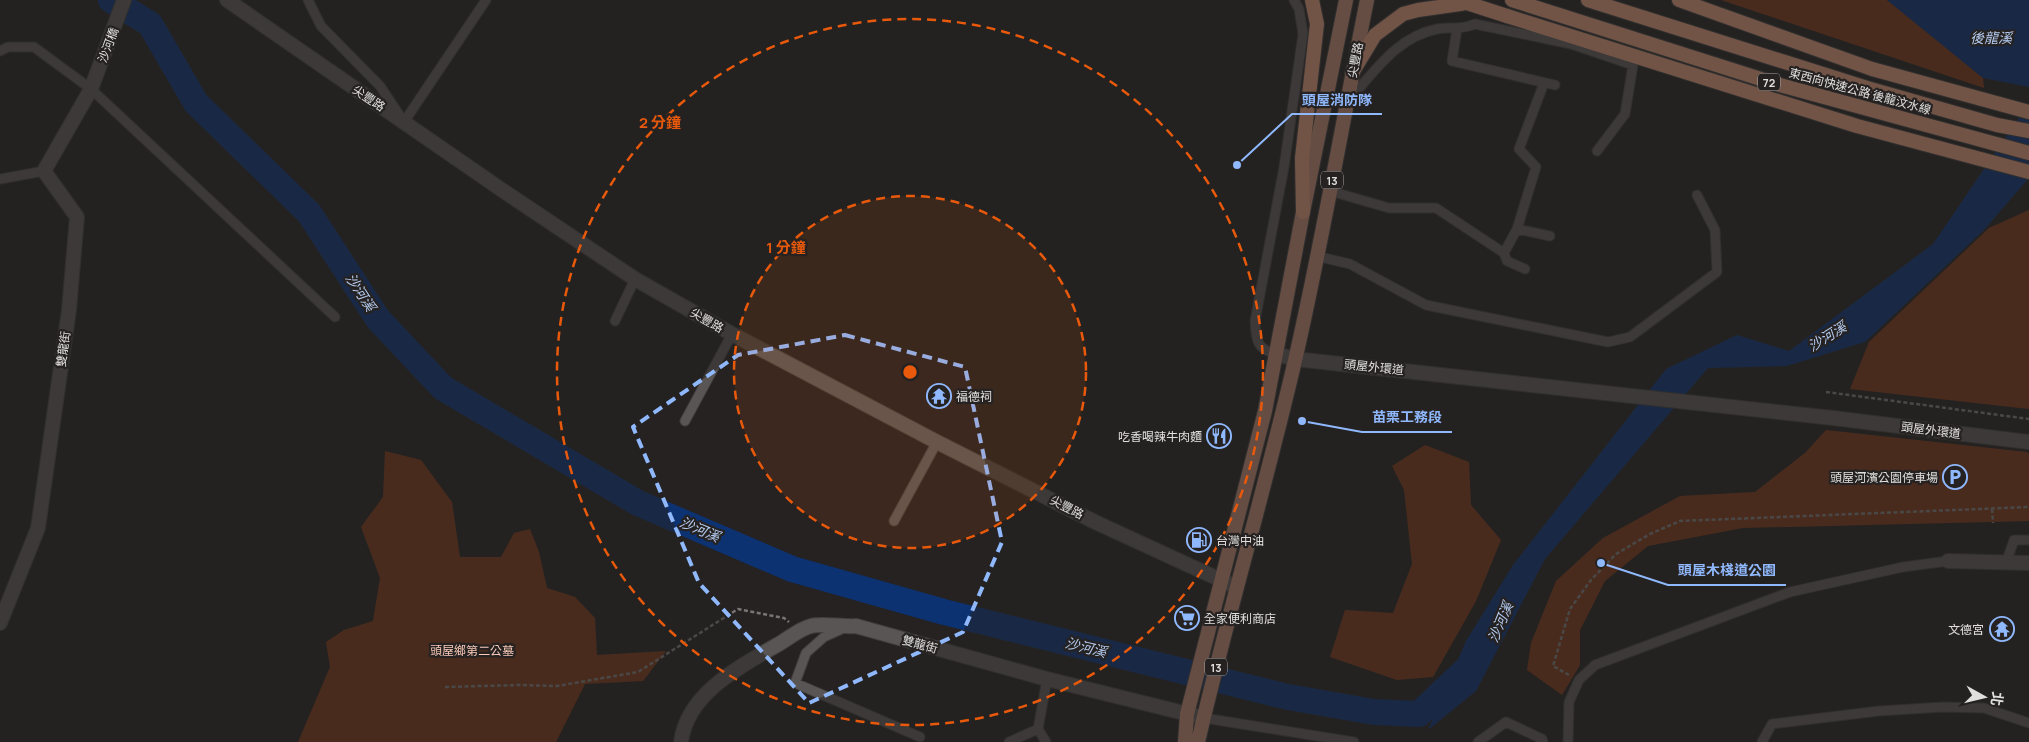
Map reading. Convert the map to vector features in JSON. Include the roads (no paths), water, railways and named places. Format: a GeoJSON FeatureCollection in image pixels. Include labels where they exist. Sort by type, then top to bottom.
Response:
{"type":"FeatureCollection","features":[{"type":"Feature","properties":{"kind":"highway"},"geometry":{"type":"LineString","coordinates":[[1303,212],[1302,158],[1317,24],[1312,0]]}},
{"type":"Feature","properties":{"kind":"highway","name":"東西向快速公路 後龍汶水線"},"geometry":{"type":"LineString","coordinates":[[1512,0],[1780,85],[2029,152]]}},
{"type":"Feature","properties":{"kind":"highway","name":"東西向快速公路 後龍汶水線"},"geometry":{"type":"LineString","coordinates":[[1588,0],[1867,88],[1997,125],[2029,132]]}},
{"type":"Feature","properties":{"kind":"highway"},"geometry":{"type":"LineString","coordinates":[[1679,0],[1872,69],[2029,112]]}},
{"type":"Feature","properties":{"kind":"highway"},"geometry":{"type":"LineString","coordinates":[[1352,73],[1375,36],[1403,14],[1468,1],[1857,126],[2029,172]]}},
{"type":"Feature","properties":{"kind":"main road","name":"尖豐路"},"geometry":{"type":"LineString","coordinates":[[1221,616],[1223,581],[1265,411],[1346,0]]}},
{"type":"Feature","properties":{"kind":"main road","name":"尖豐路"},"geometry":{"type":"LineString","coordinates":[[1221,616],[1236,587],[1295,359],[1367,0]]}},
{"type":"Feature","properties":{"kind":"main road","name":"13"},"geometry":{"type":"LineString","coordinates":[[1185,742],[1188,714],[1221,616]]}},
{"type":"Feature","properties":{"kind":"main road","name":"13"},"geometry":{"type":"LineString","coordinates":[[1198,742],[1204,718],[1221,616]]}},
{"type":"Feature","properties":{"kind":"street","name":"沙河橋"},"geometry":{"type":"LineString","coordinates":[[91,89],[124,0]]}},
{"type":"Feature","properties":{"kind":"street","name":"尖豐路"},"geometry":{"type":"LineString","coordinates":[[227,0],[635,279],[732,334],[937,442],[1095,522],[1236,587]]}},
{"type":"Feature","properties":{"kind":"street"},"geometry":{"type":"LineString","coordinates":[[44,171],[91,89]]}},
{"type":"Feature","properties":{"kind":"street","name":"雙龍街"},"geometry":{"type":"LineString","coordinates":[[0,623],[38,528],[68,310],[77,217],[44,171]]}},
{"type":"Feature","properties":{"kind":"street","name":"頭屋外環道"},"geometry":{"type":"LineString","coordinates":[[1276,354],[1295,359],[1833,418],[2029,442]]}},
{"type":"Feature","properties":{"kind":"street"},"geometry":{"type":"LineString","coordinates":[[1948,561],[2029,563]]}},
{"type":"Feature","properties":{"kind":"street","name":"雙龍街"},"geometry":{"type":"LineString","coordinates":[[681,742],[683,728],[700,700],[714,687],[747,663],[811,625],[856,626],[1047,680],[1204,718]]}},
{"type":"Feature","properties":{"kind":"lane"},"geometry":{"type":"LineString","coordinates":[[308,0],[321,26],[380,86],[404,122],[486,0]]}},
{"type":"Feature","properties":{"kind":"lane"},"geometry":{"type":"LineString","coordinates":[[1276,354],[1265,351],[1256,339],[1255,321],[1284,167],[1304,34],[1299,9],[1294,0]]}},
{"type":"Feature","properties":{"kind":"lane"},"geometry":{"type":"LineString","coordinates":[[1468,1],[1475,24]]}},
{"type":"Feature","properties":{"kind":"lane"},"geometry":{"type":"LineString","coordinates":[[1347,102],[1391,52],[1411,38],[1438,28],[1463,29],[1475,24],[1571,44],[1632,65],[1625,114],[1597,151]]}},
{"type":"Feature","properties":{"kind":"lane"},"geometry":{"type":"LineString","coordinates":[[1457,29],[1452,61],[1555,85]]}},
{"type":"Feature","properties":{"kind":"lane"},"geometry":{"type":"LineString","coordinates":[[0,51],[8,47],[34,47],[91,89],[335,317]]}},
{"type":"Feature","properties":{"kind":"lane"},"geometry":{"type":"LineString","coordinates":[[1504,253],[1517,229],[1536,167],[1519,149],[1544,83]]}},
{"type":"Feature","properties":{"kind":"lane"},"geometry":{"type":"LineString","coordinates":[[0,179],[44,171]]}},
{"type":"Feature","properties":{"kind":"lane"},"geometry":{"type":"LineString","coordinates":[[1330,191],[1389,208],[1436,208],[1504,253],[1507,262],[1525,269]]}},
{"type":"Feature","properties":{"kind":"lane"},"geometry":{"type":"LineString","coordinates":[[1316,256],[1350,264],[1426,305],[1608,342],[1630,337],[1717,272],[1715,230],[1697,195]]}},
{"type":"Feature","properties":{"kind":"lane"},"geometry":{"type":"LineString","coordinates":[[1517,229],[1550,236]]}},
{"type":"Feature","properties":{"kind":"lane"},"geometry":{"type":"LineString","coordinates":[[615,321],[635,279]]}},
{"type":"Feature","properties":{"kind":"lane"},"geometry":{"type":"LineString","coordinates":[[685,421],[732,334]]}},
{"type":"Feature","properties":{"kind":"lane"},"geometry":{"type":"LineString","coordinates":[[894,521],[937,442]]}},
{"type":"Feature","properties":{"kind":"lane"},"geometry":{"type":"LineString","coordinates":[[2006,563],[2014,540],[2029,540]]}},
{"type":"Feature","properties":{"kind":"lane"},"geometry":{"type":"LineString","coordinates":[[1568,742],[1569,702],[1579,680],[1595,665],[1790,592],[1903,567],[1948,561]]}},
{"type":"Feature","properties":{"kind":"lane"},"geometry":{"type":"LineString","coordinates":[[846,627],[824,637],[806,653],[795,684],[920,737]]}},
{"type":"Feature","properties":{"kind":"lane"},"geometry":{"type":"LineString","coordinates":[[1046,742],[1038,729],[1047,680]]}},
{"type":"Feature","properties":{"kind":"lane"},"geometry":{"type":"LineString","coordinates":[[1762,742],[1772,724],[1879,711],[1943,707],[1984,708],[2029,723]]}},
{"type":"Feature","properties":{"kind":"lane"},"geometry":{"type":"LineString","coordinates":[[1204,718],[1354,742]]}},
{"type":"Feature","properties":{"kind":"lane"},"geometry":{"type":"LineString","coordinates":[[1478,742],[1506,722],[1542,739],[1543,742]]}},
{"type":"Feature","properties":{"kind":"lane"},"geometry":{"type":"LineString","coordinates":[[1009,742],[1038,729]]}},
{"type":"Feature","properties":{"kind":"water","name":"後龍溪"},"geometry":{"type":"Polygon","coordinates":[[[1887,0],[2029,0],[2029,87],[1983,78],[1887,0]]]}},
{"type":"Feature","properties":{"kind":"water","name":"沙河溪"},"geometry":{"type":"Polygon","coordinates":[[[2029,103],[2029,178],[1983,231],[1865,342],[1787,366],[1708,368],[1545,559],[1476,691],[1428,730],[1466,641],[1513,565],[1666,369],[1737,335],[1789,351],[1933,244],[2029,103]]]}},
{"type":"Feature","properties":{"kind":"waterway","name":"沙河溪"},"geometry":{"type":"LineString","coordinates":[[111,0],[150,24],[196,103],[309,213],[378,319],[443,388],[638,503],[792,569],[944,612],[1288,697],[1374,712],[1419,714],[1471,665]]}},
{"type":"Feature","properties":{"kind":"place","name":"頭屋消防隊"},"geometry":{"type":"Point","coordinates":[1237,165]}},
{"type":"Feature","properties":{"kind":"place","name":"福德祠"},"geometry":{"type":"Point","coordinates":[939,396]}},
{"type":"Feature","properties":{"kind":"place","name":"苗栗工務段"},"geometry":{"type":"Point","coordinates":[1302,421]}},
{"type":"Feature","properties":{"kind":"place","name":"吃香喝辣牛肉麵"},"geometry":{"type":"Point","coordinates":[1219,436]}},
{"type":"Feature","properties":{"kind":"place","name":"頭屋河濱公園停車場"},"geometry":{"type":"Point","coordinates":[1955,477]}},
{"type":"Feature","properties":{"kind":"place","name":"台灣中油"},"geometry":{"type":"Point","coordinates":[1199,540]}},
{"type":"Feature","properties":{"kind":"place","name":"頭屋木棧道公園"},"geometry":{"type":"Point","coordinates":[1601,563]}},
{"type":"Feature","properties":{"kind":"place","name":"全家便利商店"},"geometry":{"type":"Point","coordinates":[1187,618]}},
{"type":"Feature","properties":{"kind":"place","name":"文德宮"},"geometry":{"type":"Point","coordinates":[2002,629]}},
{"type":"Feature","properties":{"kind":"park label","name":"頭屋鄉第二公墓"},"geometry":{"type":"Point","coordinates":[472,650]}}]}
